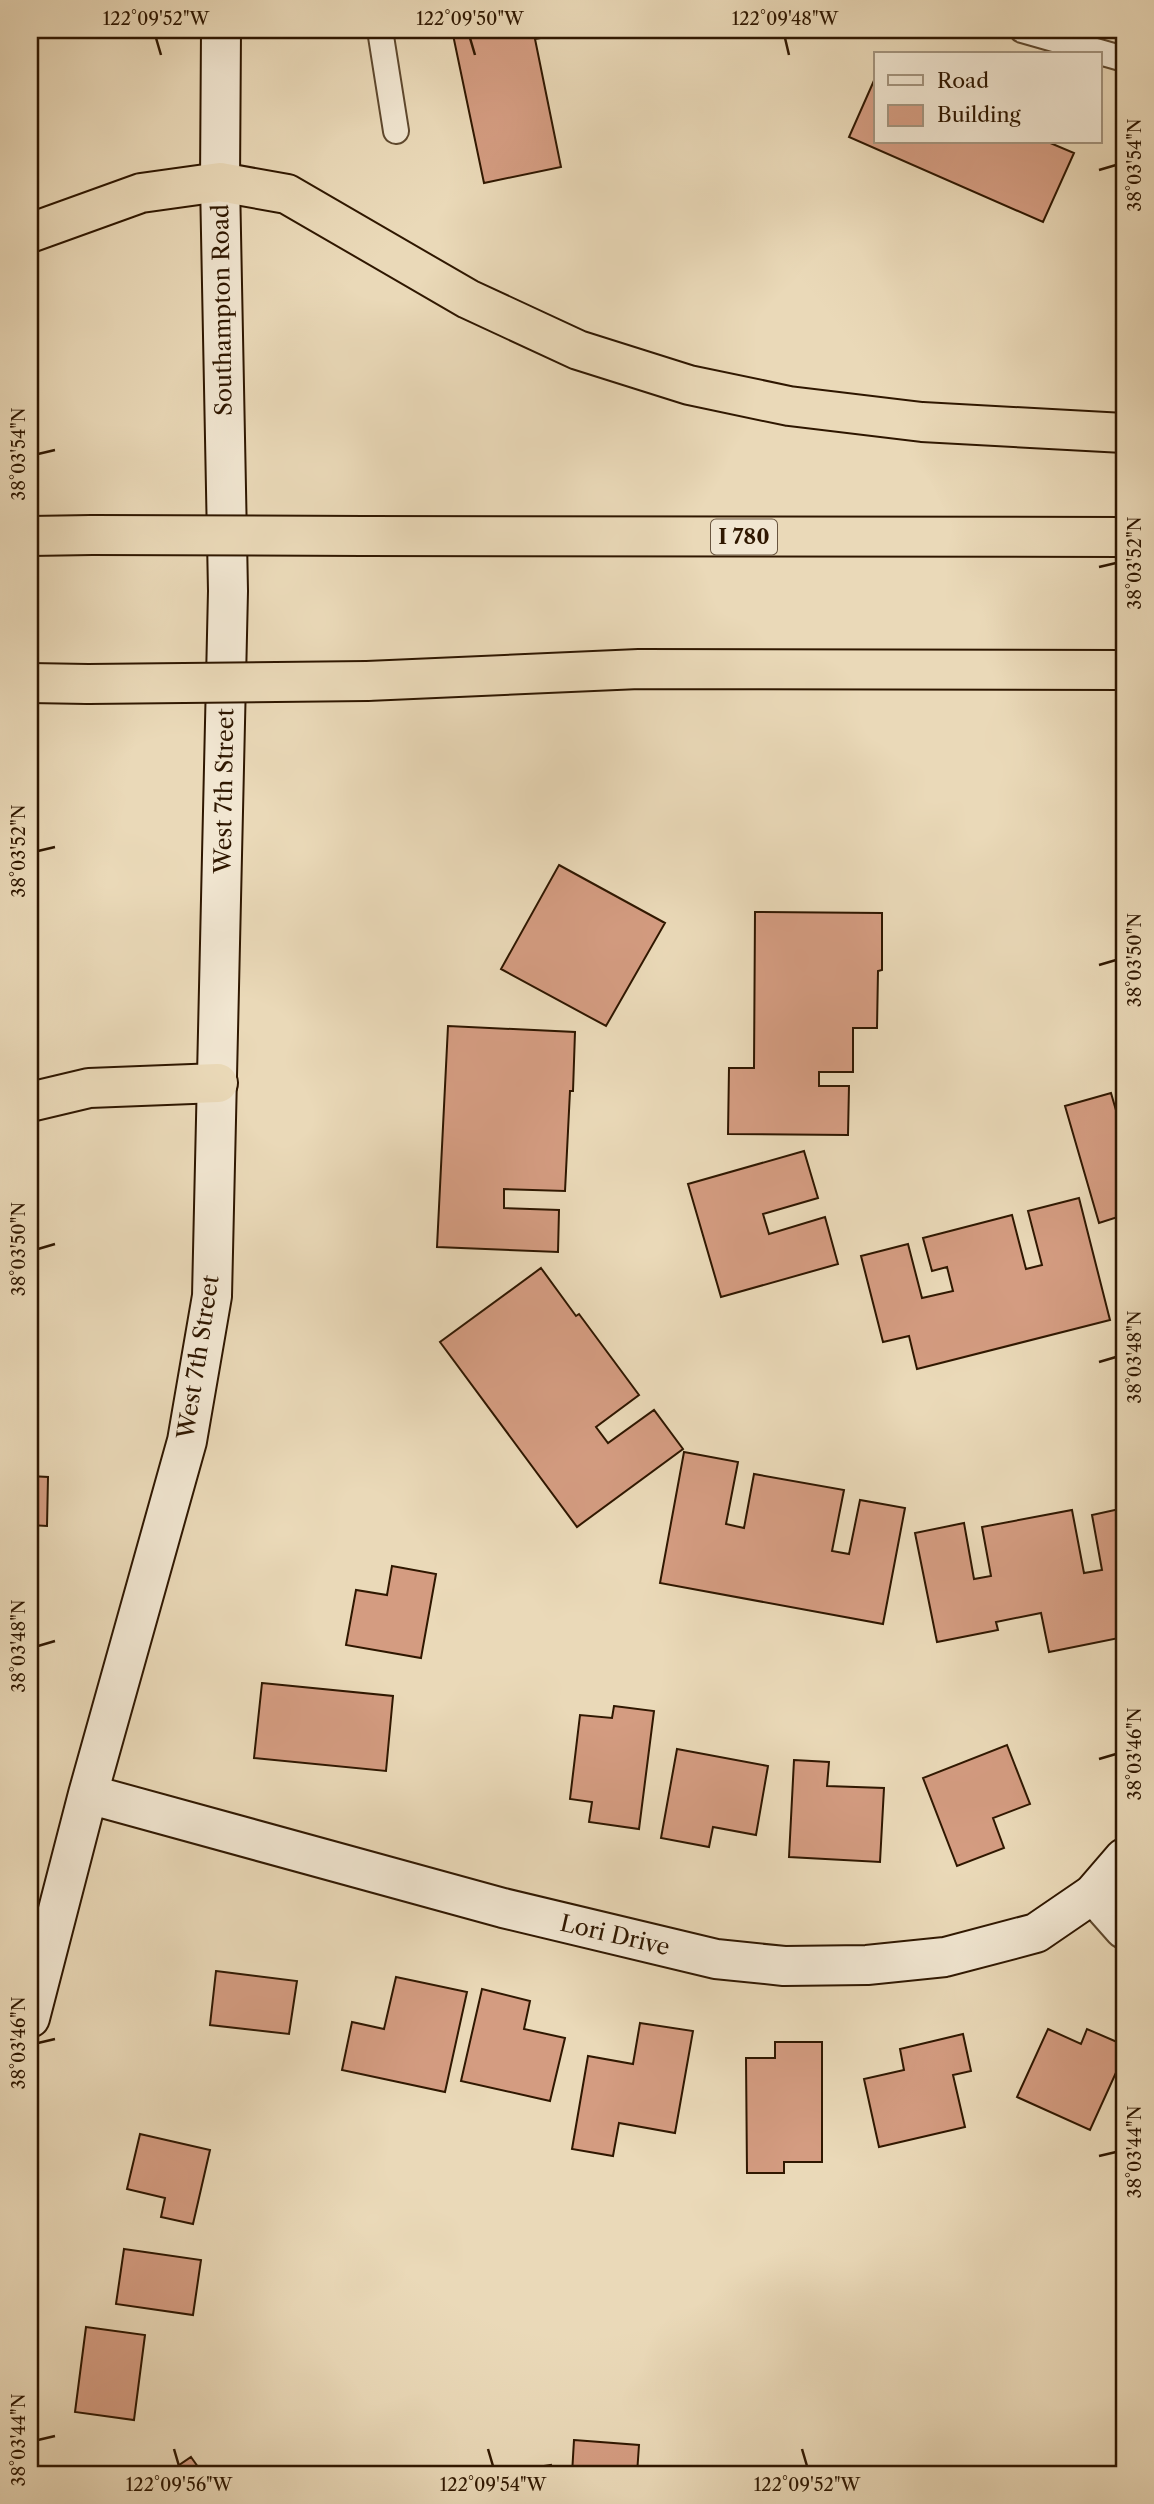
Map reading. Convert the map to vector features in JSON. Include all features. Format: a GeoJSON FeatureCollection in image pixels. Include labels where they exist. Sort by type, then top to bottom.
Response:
{"type":"FeatureCollection","features":[{"type":"Feature","properties":{"kind":"highway"},"geometry":{"type":"LineString","coordinates":[[30,233],[141,194],[220,182],[287,194],[468,299],[578,350],[690,386],[789,406],[922,422],[1124,433]]}},
{"type":"Feature","properties":{"kind":"highway","name":"I 780"},"geometry":{"type":"LineString","coordinates":[[30,536],[1124,537]]}},
{"type":"Feature","properties":{"kind":"highway"},"geometry":{"type":"LineString","coordinates":[[30,683],[367,681],[639,669],[1124,670]]}},
{"type":"Feature","properties":{"kind":"highway"},"geometry":{"type":"LineString","coordinates":[[30,1102],[89,1087],[218,1083]]}},
{"type":"Feature","properties":{"kind":"street","name":"Southampton Road"},"geometry":{"type":"LineString","coordinates":[[221,30],[220,182],[228,591]]}},
{"type":"Feature","properties":{"kind":"street","name":"West 7th Street"},"geometry":{"type":"LineString","coordinates":[[30,2018],[88,1794],[187,1441],[212,1296],[228,591]]}},
{"type":"Feature","properties":{"kind":"street","name":"Lori Drive"},"geometry":{"type":"LineString","coordinates":[[88,1794],[503,1908],[716,1959],[785,1966],[867,1965],[946,1957],[1036,1933],[1093,1894],[1124,1858]]}},
{"type":"Feature","properties":{"kind":"street"},"geometry":{"type":"LineString","coordinates":[[1093,1894],[1124,1929]]}},
{"type":"Feature","properties":{"kind":"lane"},"geometry":{"type":"LineString","coordinates":[[380,30],[396,131]]}},
{"type":"Feature","properties":{"kind":"lane"},"geometry":{"type":"LineString","coordinates":[[1022,30],[1099,52]]}},
{"type":"Feature","properties":{"kind":"lane"},"geometry":{"type":"LineString","coordinates":[[1102,53],[1124,59]]}},
{"type":"Feature","properties":{"kind":"building"},"geometry":{"type":"Polygon","coordinates":[[[452,30],[550,30],[552,36],[535,39],[561,167],[484,183],[452,30]]]}},
{"type":"Feature","properties":{"kind":"building"},"geometry":{"type":"Polygon","coordinates":[[[874,81],[874,144],[1053,144],[1074,153],[1043,222],[849,137],[874,81]]]}},
{"type":"Feature","properties":{"kind":"building"},"geometry":{"type":"Polygon","coordinates":[[[559,865],[665,923],[606,1026],[501,969],[559,865]]]}},
{"type":"Feature","properties":{"kind":"building"},"geometry":{"type":"Polygon","coordinates":[[[755,912],[882,913],[882,970],[878,971],[877,1028],[853,1028],[853,1072],[819,1072],[819,1086],[849,1086],[848,1135],[728,1134],[729,1068],[754,1068],[755,912]]]}},
{"type":"Feature","properties":{"kind":"building"},"geometry":{"type":"Polygon","coordinates":[[[448,1026],[575,1032],[565,1191],[504,1189],[504,1208],[559,1210],[558,1252],[437,1247],[448,1026]]]}},
{"type":"Feature","properties":{"kind":"building"},"geometry":{"type":"Polygon","coordinates":[[[1111,1093],[1124,1138],[1124,1215],[1099,1223],[1065,1106],[1111,1093]]]}},
{"type":"Feature","properties":{"kind":"building"},"geometry":{"type":"Polygon","coordinates":[[[804,1151],[818,1198],[763,1214],[769,1234],[825,1217],[838,1264],[721,1297],[688,1184],[804,1151]]]}},
{"type":"Feature","properties":{"kind":"building"},"geometry":{"type":"Polygon","coordinates":[[[1079,1198],[1110,1320],[917,1369],[909,1336],[883,1342],[861,1256],[908,1244],[922,1298],[953,1291],[947,1267],[932,1271],[923,1238],[1012,1215],[1026,1269],[1042,1265],[1028,1211],[1079,1198]]]}},
{"type":"Feature","properties":{"kind":"building"},"geometry":{"type":"Polygon","coordinates":[[[541,1268],[639,1395],[596,1427],[608,1443],[654,1410],[683,1449],[577,1527],[440,1342],[541,1268]]]}},
{"type":"Feature","properties":{"kind":"building"},"geometry":{"type":"Polygon","coordinates":[[[684,1452],[738,1462],[726,1524],[744,1528],[754,1474],[844,1490],[832,1551],[849,1554],[860,1500],[905,1508],[883,1624],[660,1583],[684,1452]]]}},
{"type":"Feature","properties":{"kind":"building"},"geometry":{"type":"Polygon","coordinates":[[[30,1476],[48,1477],[47,1526],[30,1525],[30,1476]]]}},
{"type":"Feature","properties":{"kind":"building"},"geometry":{"type":"Polygon","coordinates":[[[1124,1508],[1124,1637],[1049,1652],[1041,1613],[996,1622],[998,1630],[937,1642],[915,1533],[964,1523],[974,1579],[991,1576],[982,1527],[1072,1510],[1084,1573],[1102,1570],[1092,1515],[1124,1508]]]}},
{"type":"Feature","properties":{"kind":"building"},"geometry":{"type":"Polygon","coordinates":[[[30,1548],[38,1548],[36,1601],[30,1601],[30,1548]]]}},
{"type":"Feature","properties":{"kind":"building"},"geometry":{"type":"Polygon","coordinates":[[[392,1566],[436,1574],[421,1658],[346,1645],[356,1590],[387,1595],[392,1566]]]}},
{"type":"Feature","properties":{"kind":"building"},"geometry":{"type":"Polygon","coordinates":[[[262,1683],[393,1696],[386,1771],[254,1758],[262,1683]]]}},
{"type":"Feature","properties":{"kind":"building"},"geometry":{"type":"Polygon","coordinates":[[[614,1706],[654,1711],[639,1829],[589,1822],[592,1802],[570,1799],[580,1715],[612,1718],[614,1706]]]}},
{"type":"Feature","properties":{"kind":"building"},"geometry":{"type":"Polygon","coordinates":[[[1007,1745],[1030,1804],[993,1818],[1004,1848],[957,1866],[923,1778],[1007,1745]]]}},
{"type":"Feature","properties":{"kind":"building"},"geometry":{"type":"Polygon","coordinates":[[[677,1749],[768,1766],[756,1835],[713,1827],[709,1847],[661,1838],[677,1749]]]}},
{"type":"Feature","properties":{"kind":"building"},"geometry":{"type":"Polygon","coordinates":[[[794,1760],[829,1762],[827,1786],[884,1788],[880,1862],[789,1857],[794,1760]]]}},
{"type":"Feature","properties":{"kind":"building"},"geometry":{"type":"Polygon","coordinates":[[[216,1971],[297,1981],[289,2034],[210,2025],[216,1971]]]}},
{"type":"Feature","properties":{"kind":"building"},"geometry":{"type":"Polygon","coordinates":[[[396,1977],[467,1992],[445,2092],[342,2070],[352,2022],[384,2029],[396,1977]]]}},
{"type":"Feature","properties":{"kind":"building"},"geometry":{"type":"Polygon","coordinates":[[[482,1989],[530,2001],[524,2029],[565,2038],[550,2101],[461,2081],[482,1989]]]}},
{"type":"Feature","properties":{"kind":"building"},"geometry":{"type":"Polygon","coordinates":[[[640,2023],[693,2031],[675,2133],[619,2123],[613,2156],[572,2149],[588,2056],[633,2064],[640,2023]]]}},
{"type":"Feature","properties":{"kind":"building"},"geometry":{"type":"Polygon","coordinates":[[[1048,2029],[1081,2044],[1087,2029],[1124,2045],[1124,2055],[1090,2130],[1017,2097],[1048,2029]]]}},
{"type":"Feature","properties":{"kind":"building"},"geometry":{"type":"Polygon","coordinates":[[[963,2034],[971,2071],[953,2075],[965,2127],[879,2147],[864,2079],[904,2070],[900,2049],[963,2034]]]}},
{"type":"Feature","properties":{"kind":"building"},"geometry":{"type":"Polygon","coordinates":[[[775,2042],[822,2042],[822,2162],[784,2162],[784,2173],[747,2173],[746,2058],[775,2058],[775,2042]]]}},
{"type":"Feature","properties":{"kind":"building"},"geometry":{"type":"Polygon","coordinates":[[[140,2134],[210,2150],[193,2224],[161,2217],[165,2198],[127,2189],[140,2134]]]}},
{"type":"Feature","properties":{"kind":"building"},"geometry":{"type":"Polygon","coordinates":[[[1124,2177],[1124,2195],[1118,2193],[1124,2177]]]}},
{"type":"Feature","properties":{"kind":"building"},"geometry":{"type":"Polygon","coordinates":[[[124,2249],[201,2260],[193,2315],[116,2304],[124,2249]]]}},
{"type":"Feature","properties":{"kind":"building"},"geometry":{"type":"Polygon","coordinates":[[[86,2327],[145,2335],[134,2420],[75,2412],[86,2327]]]}},
{"type":"Feature","properties":{"kind":"building"},"geometry":{"type":"Polygon","coordinates":[[[574,2440],[639,2445],[637,2474],[572,2474],[574,2440]]]}},
{"type":"Feature","properties":{"kind":"building"},"geometry":{"type":"Polygon","coordinates":[[[191,2457],[203,2474],[166,2474],[191,2457]]]}},
{"type":"Feature","properties":{"kind":"building"},"geometry":{"type":"Polygon","coordinates":[[[551,2465],[553,2474],[491,2474],[551,2465]]]}}]}
